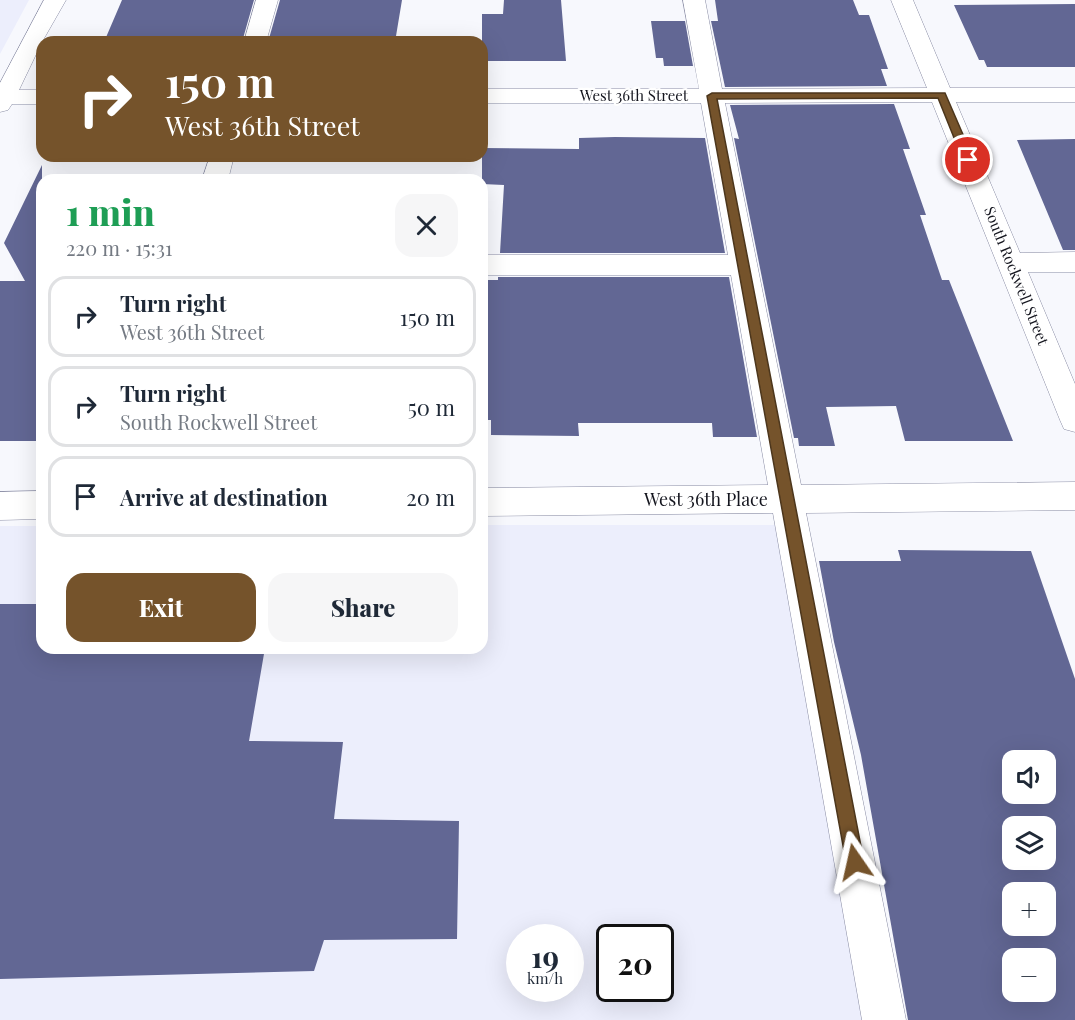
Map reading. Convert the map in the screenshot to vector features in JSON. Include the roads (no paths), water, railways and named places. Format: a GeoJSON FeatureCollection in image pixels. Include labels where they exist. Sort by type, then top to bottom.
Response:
{"type":"FeatureCollection","features":[{"type":"Feature","properties":{"kind":"street"},"geometry":{"type":"LineString","coordinates":[[1,100],[55,0]]}},
{"type":"Feature","properties":{"kind":"street"},"geometry":{"type":"LineString","coordinates":[[257,36],[267,0]]}},
{"type":"Feature","properties":{"kind":"street"},"geometry":{"type":"LineString","coordinates":[[694,0],[884,1020]]}},
{"type":"Feature","properties":{"kind":"street","name":"South Rockwell Street"},"geometry":{"type":"LineString","coordinates":[[902,0],[1075,420]]}},
{"type":"Feature","properties":{"kind":"street","name":"West 36th Street"},"geometry":{"type":"LineString","coordinates":[[488,96],[1075,95]]}},
{"type":"Feature","properties":{"kind":"street"},"geometry":{"type":"LineString","coordinates":[[1,100],[36,97]]}},
{"type":"Feature","properties":{"kind":"street"},"geometry":{"type":"LineString","coordinates":[[1010,263],[1075,262]]}},
{"type":"Feature","properties":{"kind":"street"},"geometry":{"type":"LineString","coordinates":[[488,265],[744,265]]}},
{"type":"Feature","properties":{"kind":"street","name":"West 36th Place"},"geometry":{"type":"LineString","coordinates":[[488,502],[1075,496]]}},
{"type":"Feature","properties":{"kind":"street"},"geometry":{"type":"LineString","coordinates":[[0,506],[36,505]]}}]}
